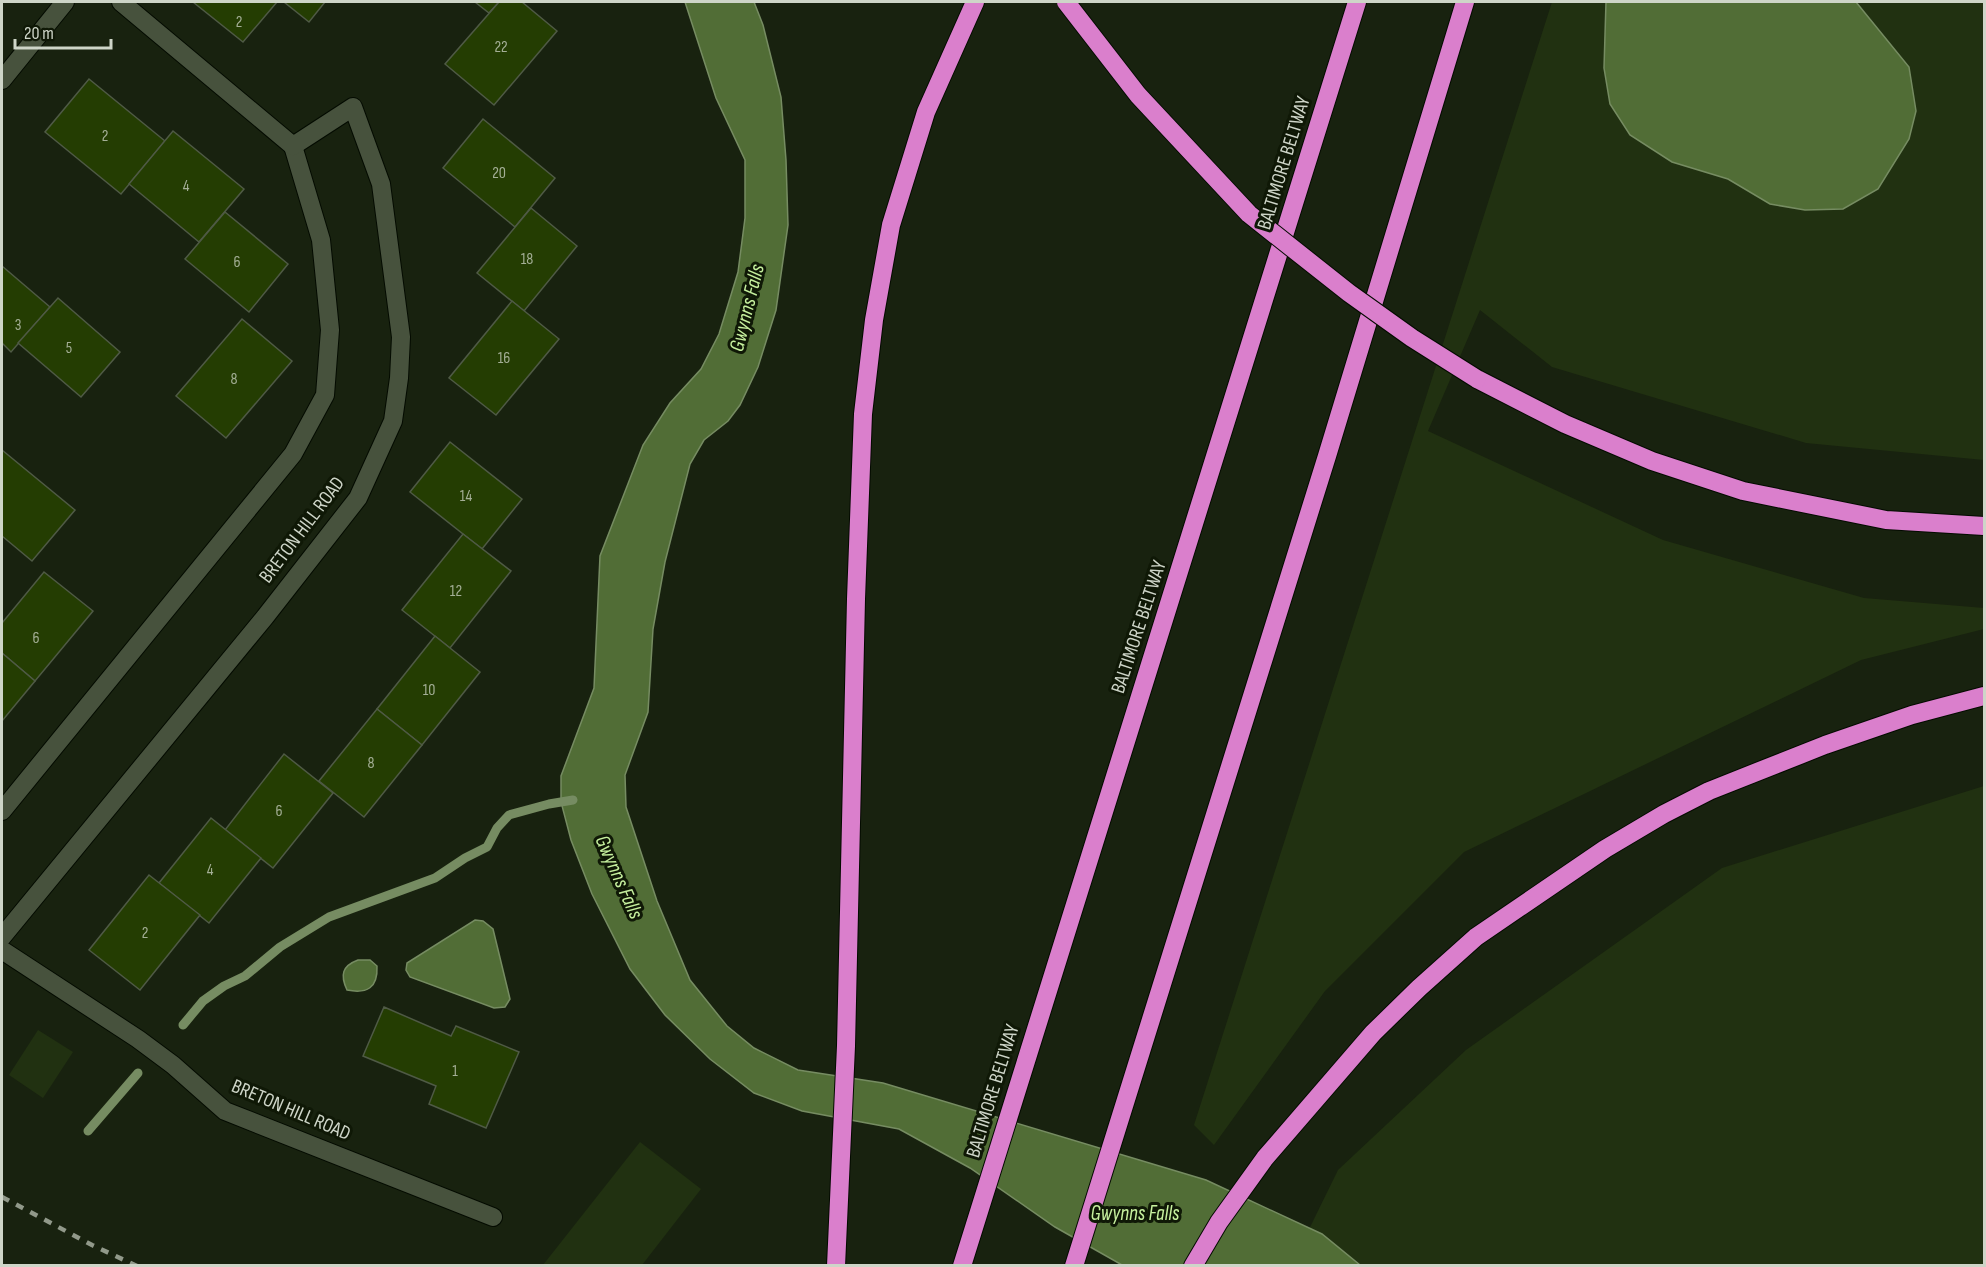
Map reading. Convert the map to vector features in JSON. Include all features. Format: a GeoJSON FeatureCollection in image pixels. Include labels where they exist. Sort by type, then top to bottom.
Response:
{"type":"FeatureCollection","features":[{"type":"Feature","properties":{"kind":"highway"},"geometry":{"type":"LineString","coordinates":[[836,1266],[846,1046],[862,437],[874,320],[891,225],[926,112],[975,2]]}},
{"type":"Feature","properties":{"kind":"highway"},"geometry":{"type":"LineString","coordinates":[[1066,2],[1138,95],[1249,214],[1349,293],[1412,338],[1477,379],[1565,424],[1652,461],[1743,491],[1886,520],[1984,526]]}},
{"type":"Feature","properties":{"kind":"highway","name":"BALTIMORE BELTWAY"},"geometry":{"type":"LineString","coordinates":[[962,1264],[1357,2]]}},
{"type":"Feature","properties":{"kind":"highway"},"geometry":{"type":"LineString","coordinates":[[1074,1266],[1324,467],[1465,2]]}},
{"type":"Feature","properties":{"kind":"highway"},"geometry":{"type":"LineString","coordinates":[[1193,1266],[1219,1222],[1265,1158],[1373,1033],[1476,937],[1605,849],[1664,814],[1709,791],[1847,737],[1912,715],[1984,696]]}},
{"type":"Feature","properties":{"kind":"street"},"geometry":{"type":"LineString","coordinates":[[2,80],[65,2]]}},
{"type":"Feature","properties":{"kind":"street"},"geometry":{"type":"LineString","coordinates":[[2,811],[293,454],[325,395],[330,330],[321,240],[293,146],[121,2]]}},
{"type":"Feature","properties":{"kind":"street","name":"BRETON HILL ROAD"},"geometry":{"type":"LineString","coordinates":[[2,937],[265,617],[358,498],[393,421],[399,378],[401,337],[381,184],[353,107],[293,146]]}},
{"type":"Feature","properties":{"kind":"street","name":"BRETON HILL ROAD"},"geometry":{"type":"LineString","coordinates":[[2,950],[138,1039],[173,1065],[225,1111],[493,1217]]}},
{"type":"Feature","properties":{"kind":"shaded area"},"geometry":{"type":"Polygon","coordinates":[[[1552,2],[1984,2],[1984,460],[1806,443],[1552,367],[1480,310],[1428,431],[1663,540],[1864,598],[1984,608],[1984,629],[1861,660],[1464,852],[1325,991],[1214,1145],[1194,1125],[1552,2]]]}},
{"type":"Feature","properties":{"kind":"shaded area"},"geometry":{"type":"Polygon","coordinates":[[[1984,786],[1984,1265],[1291,1266],[1338,1170],[1466,1050],[1722,868],[1984,786]]]}},
{"type":"Feature","properties":{"kind":"shaded area"},"geometry":{"type":"Polygon","coordinates":[[[38,1030],[73,1052],[43,1098],[9,1075],[38,1030]]]}},
{"type":"Feature","properties":{"kind":"shaded area"},"geometry":{"type":"Polygon","coordinates":[[[640,1142],[701,1189],[642,1265],[543,1265],[640,1142]]]}},
{"type":"Feature","properties":{"kind":"water","name":"Gwynns Falls"},"geometry":{"type":"Polygon","coordinates":[[[685,2],[754,2],[763,25],[781,97],[788,225],[776,310],[758,367],[740,405],[728,421],[704,440],[690,464],[665,562],[653,629],[648,712],[625,775],[626,807],[657,901],[690,980],[727,1026],[754,1048],[798,1070],[883,1083],[1206,1180],[1322,1234],[1360,1265],[1122,1265],[1055,1227],[970,1168],[899,1129],[802,1111],[754,1093],[710,1059],[665,1015],[630,969],[592,894],[571,840],[561,802],[561,776],[594,688],[600,556],[643,445],[670,403],[701,369],[719,334],[738,272],[745,218],[745,160],[716,98],[685,2]]]}},
{"type":"Feature","properties":{"kind":"water"},"geometry":{"type":"Polygon","coordinates":[[[1606,2],[1856,2],[1909,67],[1916,111],[1909,139],[1878,189],[1843,209],[1805,210],[1770,204],[1728,179],[1672,162],[1630,135],[1610,104],[1604,68],[1606,2]]]}},
{"type":"Feature","properties":{"kind":"water"},"geometry":{"type":"Polygon","coordinates":[[[475,920],[483,921],[493,929],[510,999],[505,1007],[494,1008],[410,977],[406,970],[407,963],[475,920]]]}},
{"type":"Feature","properties":{"kind":"water"},"geometry":{"type":"Polygon","coordinates":[[[358,960],[370,960],[377,966],[376,980],[366,990],[347,990],[344,972],[349,965],[358,960]]]}},
{"type":"Feature","properties":{"kind":"building"},"geometry":{"type":"Polygon","coordinates":[[[193,2],[277,2],[243,42],[193,2]]]}},
{"type":"Feature","properties":{"kind":"building"},"geometry":{"type":"Polygon","coordinates":[[[284,2],[325,2],[309,22],[284,2]]]}},
{"type":"Feature","properties":{"kind":"building"},"geometry":{"type":"Polygon","coordinates":[[[475,2],[499,2],[489,13],[475,2]]]}},
{"type":"Feature","properties":{"kind":"building"},"geometry":{"type":"Polygon","coordinates":[[[499,2],[522,2],[557,31],[494,105],[445,64],[499,2]]]}},
{"type":"Feature","properties":{"kind":"building"},"geometry":{"type":"Polygon","coordinates":[[[89,79],[165,141],[121,194],[45,132],[89,79]]]}},
{"type":"Feature","properties":{"kind":"building"},"geometry":{"type":"Polygon","coordinates":[[[483,119],[555,178],[515,227],[443,168],[483,119]]]}},
{"type":"Feature","properties":{"kind":"building"},"geometry":{"type":"Polygon","coordinates":[[[173,131],[244,189],[199,242],[129,184],[173,131]]]}},
{"type":"Feature","properties":{"kind":"building"},"geometry":{"type":"Polygon","coordinates":[[[531,208],[577,246],[524,311],[477,273],[531,208]]]}},
{"type":"Feature","properties":{"kind":"building"},"geometry":{"type":"Polygon","coordinates":[[[225,212],[288,264],[249,312],[185,259],[225,212]]]}},
{"type":"Feature","properties":{"kind":"building"},"geometry":{"type":"Polygon","coordinates":[[[2,266],[50,307],[11,352],[2,343],[2,266]]]}},
{"type":"Feature","properties":{"kind":"building"},"geometry":{"type":"Polygon","coordinates":[[[58,298],[120,352],[81,397],[18,343],[58,298]]]}},
{"type":"Feature","properties":{"kind":"building"},"geometry":{"type":"Polygon","coordinates":[[[512,301],[559,339],[496,415],[449,378],[512,301]]]}},
{"type":"Feature","properties":{"kind":"building"},"geometry":{"type":"Polygon","coordinates":[[[242,319],[292,361],[226,438],[176,396],[242,319]]]}},
{"type":"Feature","properties":{"kind":"building"},"geometry":{"type":"Polygon","coordinates":[[[450,442],[522,499],[482,549],[410,492],[450,442]]]}},
{"type":"Feature","properties":{"kind":"building"},"geometry":{"type":"Polygon","coordinates":[[[2,450],[75,510],[32,561],[2,536],[2,450]]]}},
{"type":"Feature","properties":{"kind":"building"},"geometry":{"type":"Polygon","coordinates":[[[463,534],[511,571],[450,648],[402,610],[463,534]]]}},
{"type":"Feature","properties":{"kind":"building"},"geometry":{"type":"Polygon","coordinates":[[[44,572],[93,611],[35,681],[2,653],[2,623],[44,572]]]}},
{"type":"Feature","properties":{"kind":"building"},"geometry":{"type":"Polygon","coordinates":[[[435,636],[480,672],[422,745],[377,709],[435,636]]]}},
{"type":"Feature","properties":{"kind":"building"},"geometry":{"type":"Polygon","coordinates":[[[2,653],[35,681],[2,721],[2,653]]]}},
{"type":"Feature","properties":{"kind":"building"},"geometry":{"type":"Polygon","coordinates":[[[377,709],[422,745],[364,817],[319,781],[377,709]]]}},
{"type":"Feature","properties":{"kind":"building"},"geometry":{"type":"Polygon","coordinates":[[[284,754],[333,793],[273,868],[225,830],[284,754]]]}},
{"type":"Feature","properties":{"kind":"building"},"geometry":{"type":"Polygon","coordinates":[[[211,818],[261,858],[209,923],[159,883],[211,818]]]}},
{"type":"Feature","properties":{"kind":"building"},"geometry":{"type":"Polygon","coordinates":[[[149,875],[200,915],[140,990],[89,950],[149,875]]]}},
{"type":"Feature","properties":{"kind":"building"},"geometry":{"type":"Polygon","coordinates":[[[384,1007],[451,1036],[456,1026],[519,1052],[486,1128],[429,1104],[436,1086],[363,1056],[384,1007]]]}},
{"type":"Feature","properties":{"kind":"waterway"},"geometry":{"type":"LineString","coordinates":[[183,1025],[203,1001],[224,986],[245,976],[280,947],[329,917],[435,878],[465,858],[487,847],[497,828],[509,815],[573,800]]}},
{"type":"Feature","properties":{"kind":"waterway"},"geometry":{"type":"LineString","coordinates":[[88,1131],[138,1073]]}},
{"type":"Feature","properties":{"kind":"railway"},"geometry":{"type":"LineString","coordinates":[[2,1197],[137,1266]]}}]}
